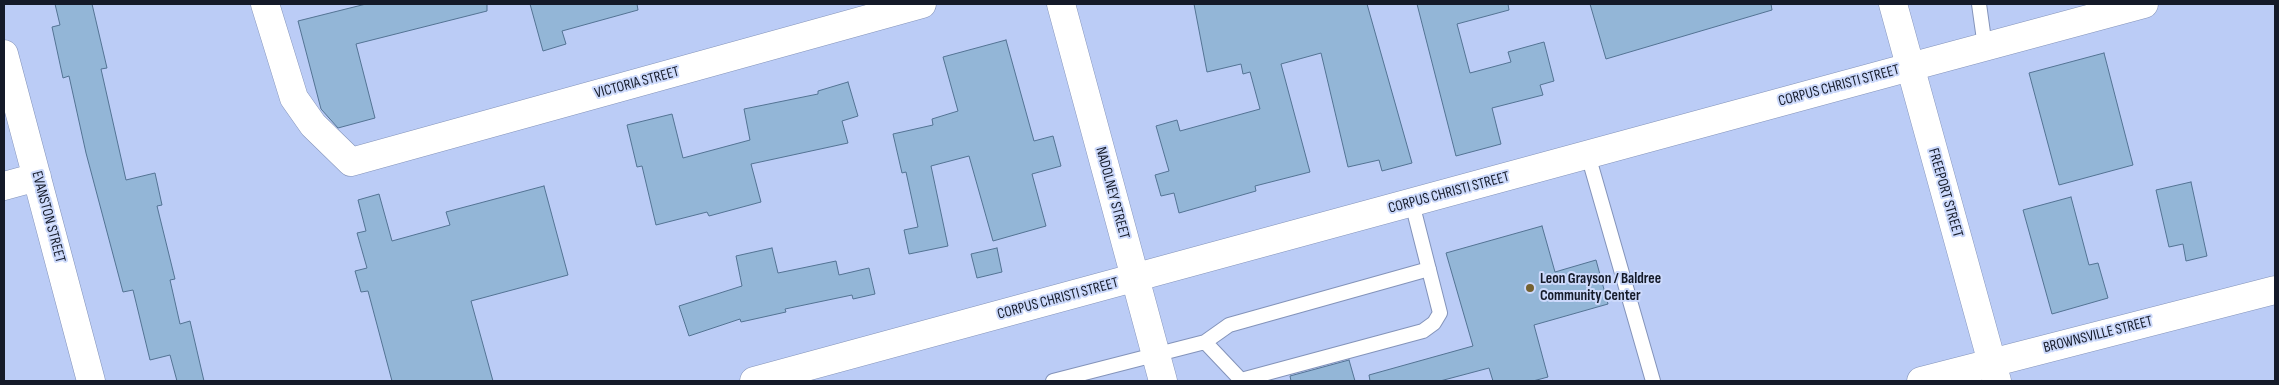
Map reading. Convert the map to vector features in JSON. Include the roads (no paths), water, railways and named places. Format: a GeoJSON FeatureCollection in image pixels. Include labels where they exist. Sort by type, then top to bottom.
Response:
{"type":"FeatureCollection","features":[{"type":"Feature","properties":{"kind":"street","name":"VICTORIA STREET"},"geometry":{"type":"LineString","coordinates":[[265,4],[294,98],[312,125],[351,162],[922,4]]}},
{"type":"Feature","properties":{"kind":"street","name":"NADOLNEY STREET"},"geometry":{"type":"LineString","coordinates":[[1061,4],[1163,381]]}},
{"type":"Feature","properties":{"kind":"street","name":"FREEPORT STREET"},"geometry":{"type":"LineString","coordinates":[[1893,4],[1995,371]]}},
{"type":"Feature","properties":{"kind":"street","name":"CORPUS CHRISTI STREET"},"geometry":{"type":"LineString","coordinates":[[754,381],[2144,4]]}},
{"type":"Feature","properties":{"kind":"street","name":"EVANSTON STREET"},"geometry":{"type":"LineString","coordinates":[[4,54],[91,381]]}},
{"type":"Feature","properties":{"kind":"street"},"geometry":{"type":"LineString","coordinates":[[4,186],[37,176]]}},
{"type":"Feature","properties":{"kind":"street","name":"BROWNSVILLE STREET"},"geometry":{"type":"LineString","coordinates":[[1921,381],[1995,371],[2275,290]]}},
{"type":"Feature","properties":{"kind":"lane"},"geometry":{"type":"LineString","coordinates":[[1979,4],[1985,47]]}},
{"type":"Feature","properties":{"kind":"lane"},"geometry":{"type":"LineString","coordinates":[[1588,155],[1653,381]]}},
{"type":"Feature","properties":{"kind":"lane"},"geometry":{"type":"LineString","coordinates":[[1206,342],[1241,380],[1423,330],[1434,323],[1440,313],[1412,203]]}},
{"type":"Feature","properties":{"kind":"lane"},"geometry":{"type":"LineString","coordinates":[[1053,381],[1206,342],[1229,325],[1429,269]]}},
{"type":"Feature","properties":{"kind":"place","name":"Leon Grayson / Baldree Community Center"},"geometry":{"type":"Point","coordinates":[1530,288]}}]}
